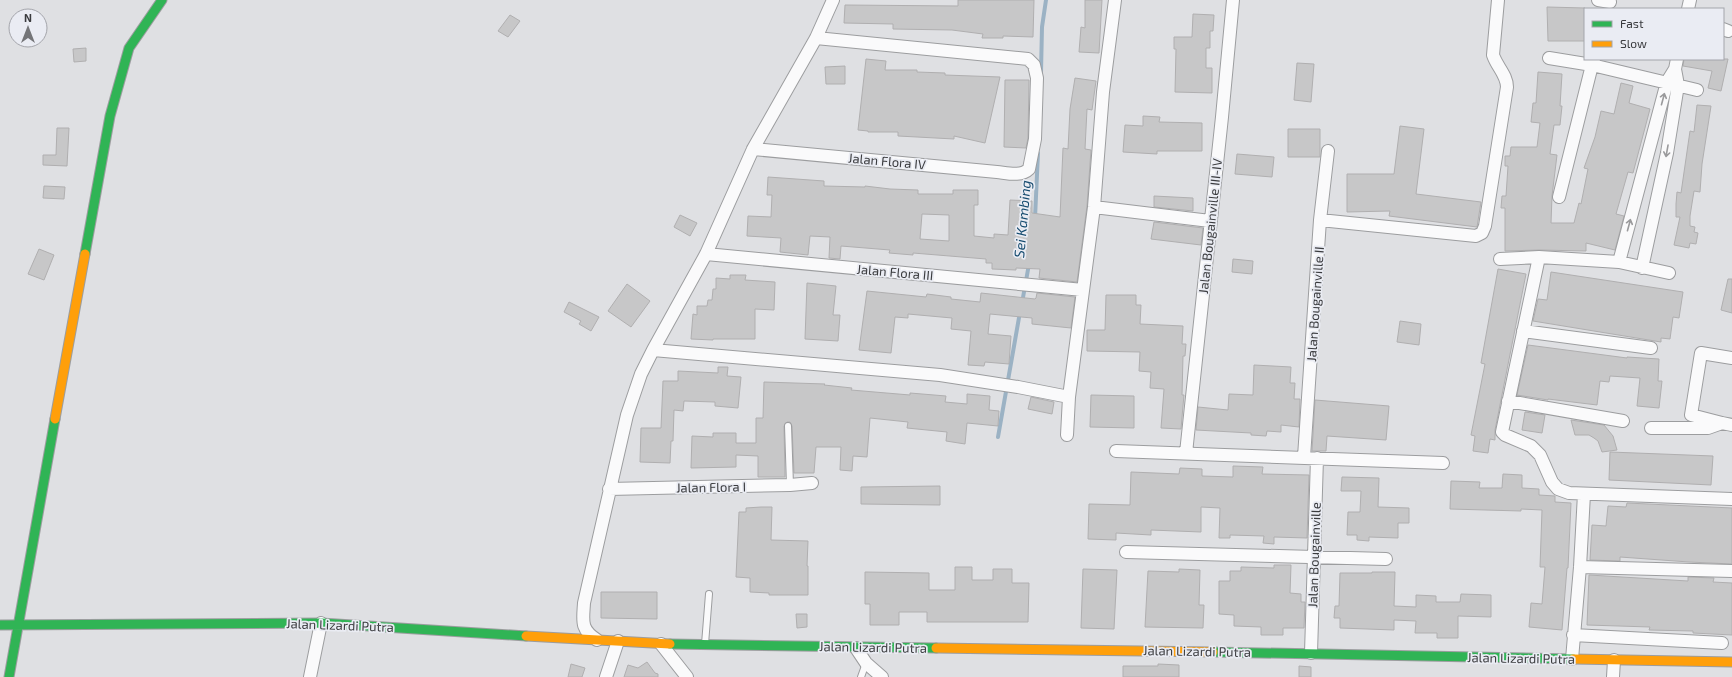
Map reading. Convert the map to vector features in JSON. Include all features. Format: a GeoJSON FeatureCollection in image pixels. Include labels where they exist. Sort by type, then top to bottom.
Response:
{"type":"FeatureCollection","features":[{"type":"Feature","properties":{"kind":"street"},"geometry":{"type":"LineString","coordinates":[[9,677],[110,116],[130,48],[162,0]]}},
{"type":"Feature","properties":{"kind":"street"},"geometry":{"type":"LineString","coordinates":[[596,640],[588,634],[583,624],[584,603],[627,415],[641,374],[706,254],[753,149],[816,38],[833,0]]}},
{"type":"Feature","properties":{"kind":"street"},"geometry":{"type":"LineString","coordinates":[[1067,435],[1069,397],[1094,207],[1102,92],[1115,0]]}},
{"type":"Feature","properties":{"kind":"street","name":"Jalan Bougainville III-IV"},"geometry":{"type":"LineString","coordinates":[[1186,453],[1233,0]]}},
{"type":"Feature","properties":{"kind":"street"},"geometry":{"type":"LineString","coordinates":[[1320,220],[1476,236],[1482,233],[1485,226],[1507,88],[1505,78],[1493,55],[1498,0]]}},
{"type":"Feature","properties":{"kind":"street"},"geometry":{"type":"LineString","coordinates":[[1598,0],[1610,4]]}},
{"type":"Feature","properties":{"kind":"street","name":"Jalan Flora IV"},"geometry":{"type":"LineString","coordinates":[[753,149],[1021,174],[1029,169],[1035,139],[1038,78],[1034,65],[1028,59],[816,38]]}},
{"type":"Feature","properties":{"kind":"street"},"geometry":{"type":"LineString","coordinates":[[1549,58],[1593,62],[1698,90]]}},
{"type":"Feature","properties":{"kind":"street"},"geometry":{"type":"LineString","coordinates":[[1559,197],[1593,62]]}},
{"type":"Feature","properties":{"kind":"street"},"geometry":{"type":"LineString","coordinates":[[1619,262],[1672,84],[1676,64]]}},
{"type":"Feature","properties":{"kind":"street"},"geometry":{"type":"LineString","coordinates":[[1642,268],[1667,154],[1672,84]]}},
{"type":"Feature","properties":{"kind":"street","name":"Jalan Bougainville II"},"geometry":{"type":"LineString","coordinates":[[1304,458],[1320,220],[1328,151]]}},
{"type":"Feature","properties":{"kind":"street"},"geometry":{"type":"LineString","coordinates":[[1094,207],[1210,221]]}},
{"type":"Feature","properties":{"kind":"street","name":"Jalan Flora III"},"geometry":{"type":"LineString","coordinates":[[706,254],[1083,290]]}},
{"type":"Feature","properties":{"kind":"street"},"geometry":{"type":"LineString","coordinates":[[1539,257],[1502,428],[1504,435],[1531,446],[1540,455],[1552,482],[1558,489],[1584,494],[1732,499]]}},
{"type":"Feature","properties":{"kind":"street"},"geometry":{"type":"LineString","coordinates":[[1500,259],[1539,257],[1619,262],[1669,273]]}},
{"type":"Feature","properties":{"kind":"street"},"geometry":{"type":"LineString","coordinates":[[1523,331],[1651,348]]}},
{"type":"Feature","properties":{"kind":"street"},"geometry":{"type":"LineString","coordinates":[[653,350],[940,375],[1018,387],[1069,397]]}},
{"type":"Feature","properties":{"kind":"street"},"geometry":{"type":"LineString","coordinates":[[1727,424],[1691,416],[1701,353],[1732,358]]}},
{"type":"Feature","properties":{"kind":"street"},"geometry":{"type":"LineString","coordinates":[[1508,401],[1623,421]]}},
{"type":"Feature","properties":{"kind":"street"},"geometry":{"type":"LineString","coordinates":[[1651,428],[1708,428],[1727,424]]}},
{"type":"Feature","properties":{"kind":"street"},"geometry":{"type":"LineString","coordinates":[[1116,451],[1443,463]]}},
{"type":"Feature","properties":{"kind":"street","name":"Jalan Bougainville"},"geometry":{"type":"LineString","coordinates":[[1311,652],[1317,458]]}},
{"type":"Feature","properties":{"kind":"street","name":"Jalan Flora I"},"geometry":{"type":"LineString","coordinates":[[609,489],[790,485],[812,483]]}},
{"type":"Feature","properties":{"kind":"street"},"geometry":{"type":"LineString","coordinates":[[1572,659],[1580,567],[1584,494]]}},
{"type":"Feature","properties":{"kind":"street"},"geometry":{"type":"LineString","coordinates":[[1126,552],[1386,559]]}},
{"type":"Feature","properties":{"kind":"street"},"geometry":{"type":"LineString","coordinates":[[1580,567],[1732,571]]}},
{"type":"Feature","properties":{"kind":"street"},"geometry":{"type":"LineString","coordinates":[[310,677],[321,623]]}},
{"type":"Feature","properties":{"kind":"street","name":"Jalan Lizardi Putra"},"geometry":{"type":"LineString","coordinates":[[0,625],[321,623],[661,644],[856,648],[1311,652],[1732,662]]}},
{"type":"Feature","properties":{"kind":"street"},"geometry":{"type":"LineString","coordinates":[[1573,635],[1722,643]]}},
{"type":"Feature","properties":{"kind":"street"},"geometry":{"type":"LineString","coordinates":[[606,677],[618,641]]}},
{"type":"Feature","properties":{"kind":"street"},"geometry":{"type":"LineString","coordinates":[[661,644],[687,677]]}},
{"type":"Feature","properties":{"kind":"street"},"geometry":{"type":"LineString","coordinates":[[856,648],[866,663],[882,677]]}},
{"type":"Feature","properties":{"kind":"street"},"geometry":{"type":"LineString","coordinates":[[1613,677],[1614,660]]}},
{"type":"Feature","properties":{"kind":"lane"},"geometry":{"type":"LineString","coordinates":[[788,426],[790,485]]}},
{"type":"Feature","properties":{"kind":"lane"},"geometry":{"type":"LineString","coordinates":[[705,645],[709,594]]}},
{"type":"Feature","properties":{"kind":"lane"},"geometry":{"type":"LineString","coordinates":[[861,677],[866,663]]}},
{"type":"Feature","properties":{"kind":"building"},"geometry":{"type":"Polygon","coordinates":[[[958,0],[1034,0],[1033,37],[1003,36],[1003,38],[982,38],[983,34],[952,30],[893,29],[893,24],[844,23],[845,5],[958,6],[958,0]]]}},
{"type":"Feature","properties":{"kind":"building"},"geometry":{"type":"Polygon","coordinates":[[[1085,0],[1102,0],[1099,53],[1079,52],[1081,27],[1085,28],[1085,0]]]}},
{"type":"Feature","properties":{"kind":"building"},"geometry":{"type":"Polygon","coordinates":[[[1547,7],[1585,8],[1584,41],[1548,41],[1547,7]]]}},
{"type":"Feature","properties":{"kind":"building"},"geometry":{"type":"Polygon","coordinates":[[[1193,14],[1214,15],[1213,31],[1210,31],[1210,48],[1206,48],[1206,68],[1212,68],[1212,93],[1175,92],[1176,49],[1174,49],[1174,37],[1192,37],[1193,14]]]}},
{"type":"Feature","properties":{"kind":"building"},"geometry":{"type":"Polygon","coordinates":[[[510,15],[520,21],[508,37],[498,31],[510,15]]]}},
{"type":"Feature","properties":{"kind":"building"},"geometry":{"type":"Polygon","coordinates":[[[86,48],[86,61],[74,62],[73,49],[86,48]]]}},
{"type":"Feature","properties":{"kind":"building"},"geometry":{"type":"Polygon","coordinates":[[[866,59],[886,61],[885,70],[917,70],[917,72],[945,73],[945,75],[1000,77],[985,143],[954,136],[954,139],[898,136],[898,132],[868,132],[858,130],[866,59]]]}},
{"type":"Feature","properties":{"kind":"building"},"geometry":{"type":"Polygon","coordinates":[[[1728,59],[1721,91],[1708,88],[1712,71],[1683,66],[1684,60],[1728,59]]]}},
{"type":"Feature","properties":{"kind":"building"},"geometry":{"type":"Polygon","coordinates":[[[1297,63],[1314,64],[1311,102],[1294,100],[1297,63]]]}},
{"type":"Feature","properties":{"kind":"building"},"geometry":{"type":"Polygon","coordinates":[[[845,66],[845,84],[826,84],[825,67],[845,66]]]}},
{"type":"Feature","properties":{"kind":"building"},"geometry":{"type":"Polygon","coordinates":[[[1538,72],[1562,74],[1560,106],[1562,106],[1560,125],[1554,125],[1550,154],[1557,155],[1552,196],[1551,223],[1574,223],[1579,203],[1581,204],[1588,169],[1584,168],[1595,137],[1601,111],[1614,114],[1621,83],[1633,86],[1629,103],[1650,109],[1633,173],[1628,172],[1616,214],[1624,216],[1615,250],[1586,243],[1586,251],[1505,251],[1505,208],[1501,208],[1502,196],[1506,196],[1508,166],[1505,166],[1505,156],[1510,156],[1511,147],[1537,147],[1540,123],[1531,122],[1533,103],[1536,103],[1538,72]]]}},
{"type":"Feature","properties":{"kind":"building"},"geometry":{"type":"Polygon","coordinates":[[[1075,78],[1096,81],[1092,110],[1087,109],[1085,149],[1091,150],[1087,206],[1077,282],[1039,278],[1040,269],[992,269],[992,263],[986,263],[986,259],[913,253],[913,255],[889,253],[890,250],[841,246],[840,259],[829,258],[830,237],[810,236],[808,255],[780,252],[781,238],[747,236],[748,216],[771,217],[772,195],[767,195],[768,177],[824,181],[824,186],[865,186],[918,190],[918,194],[953,194],[953,190],[978,190],[978,205],[974,205],[974,236],[994,238],[994,234],[1008,235],[1010,200],[1032,201],[1032,213],[1060,217],[1063,148],[1068,149],[1070,109],[1075,78]],[[922,214],[920,239],[949,241],[949,215],[922,214]]]}},
{"type":"Feature","properties":{"kind":"building"},"geometry":{"type":"Polygon","coordinates":[[[1005,80],[1029,80],[1028,138],[1026,148],[1004,147],[1005,80]]]}},
{"type":"Feature","properties":{"kind":"building"},"geometry":{"type":"Polygon","coordinates":[[[1697,105],[1711,106],[1702,164],[1700,192],[1694,191],[1690,216],[1690,226],[1695,227],[1694,232],[1698,233],[1696,244],[1690,243],[1689,248],[1674,245],[1680,217],[1676,217],[1676,204],[1677,192],[1681,193],[1690,131],[1694,132],[1697,105]]]}},
{"type":"Feature","properties":{"kind":"building"},"geometry":{"type":"Polygon","coordinates":[[[1143,116],[1160,117],[1159,122],[1202,123],[1202,151],[1157,151],[1157,154],[1123,152],[1125,125],[1143,126],[1143,116]]]}},
{"type":"Feature","properties":{"kind":"building"},"geometry":{"type":"Polygon","coordinates":[[[1400,126],[1424,129],[1416,194],[1481,202],[1477,227],[1389,216],[1390,211],[1347,212],[1347,174],[1394,174],[1400,126]]]}},
{"type":"Feature","properties":{"kind":"building"},"geometry":{"type":"Polygon","coordinates":[[[57,128],[69,128],[67,166],[43,165],[43,155],[56,155],[57,128]]]}},
{"type":"Feature","properties":{"kind":"building"},"geometry":{"type":"Polygon","coordinates":[[[1288,129],[1320,129],[1320,157],[1288,157],[1288,129]]]}},
{"type":"Feature","properties":{"kind":"building"},"geometry":{"type":"Polygon","coordinates":[[[1237,154],[1274,157],[1272,177],[1235,174],[1237,154]]]}},
{"type":"Feature","properties":{"kind":"building"},"geometry":{"type":"Polygon","coordinates":[[[44,186],[65,187],[64,199],[43,198],[44,186]]]}},
{"type":"Feature","properties":{"kind":"building"},"geometry":{"type":"Polygon","coordinates":[[[1154,196],[1193,198],[1193,211],[1154,207],[1154,196]]]}},
{"type":"Feature","properties":{"kind":"building"},"geometry":{"type":"Polygon","coordinates":[[[680,215],[697,223],[690,236],[674,227],[680,215]]]}},
{"type":"Feature","properties":{"kind":"building"},"geometry":{"type":"Polygon","coordinates":[[[1154,222],[1203,228],[1201,245],[1151,239],[1154,222]]]}},
{"type":"Feature","properties":{"kind":"building"},"geometry":{"type":"Polygon","coordinates":[[[39,249],[54,255],[44,280],[28,274],[39,249]]]}},
{"type":"Feature","properties":{"kind":"building"},"geometry":{"type":"Polygon","coordinates":[[[1233,259],[1253,261],[1252,274],[1232,272],[1233,259]]]}},
{"type":"Feature","properties":{"kind":"building"},"geometry":{"type":"Polygon","coordinates":[[[1498,269],[1526,274],[1495,430],[1495,440],[1490,439],[1488,453],[1473,451],[1475,436],[1471,435],[1485,364],[1481,363],[1498,269]]]}},
{"type":"Feature","properties":{"kind":"building"},"geometry":{"type":"Polygon","coordinates":[[[1551,272],[1683,292],[1679,318],[1673,317],[1670,339],[1661,338],[1661,342],[1533,321],[1538,299],[1547,300],[1551,272]]]}},
{"type":"Feature","properties":{"kind":"building"},"geometry":{"type":"Polygon","coordinates":[[[730,275],[746,275],[745,280],[775,282],[774,310],[755,309],[755,339],[691,339],[693,314],[697,315],[697,306],[707,306],[708,300],[712,300],[713,289],[716,289],[716,278],[730,279],[730,275]]]}},
{"type":"Feature","properties":{"kind":"building"},"geometry":{"type":"Polygon","coordinates":[[[1728,279],[1732,279],[1732,313],[1721,310],[1728,279]]]}},
{"type":"Feature","properties":{"kind":"building"},"geometry":{"type":"Polygon","coordinates":[[[807,283],[836,286],[833,315],[840,315],[838,341],[805,339],[807,283]]]}},
{"type":"Feature","properties":{"kind":"building"},"geometry":{"type":"Polygon","coordinates":[[[627,284],[650,301],[631,327],[608,311],[627,284]]]}},
{"type":"Feature","properties":{"kind":"building"},"geometry":{"type":"Polygon","coordinates":[[[867,291],[926,297],[927,294],[951,297],[951,299],[980,302],[981,293],[1035,299],[1037,293],[1075,297],[1071,328],[1032,324],[1032,318],[990,314],[988,334],[1011,336],[1009,364],[985,362],[984,366],[968,365],[971,331],[951,329],[952,318],[908,314],[908,318],[895,317],[891,353],[859,350],[867,291]]]}},
{"type":"Feature","properties":{"kind":"building"},"geometry":{"type":"Polygon","coordinates":[[[1106,295],[1136,295],[1136,305],[1141,305],[1140,324],[1183,326],[1182,344],[1186,344],[1185,356],[1183,356],[1182,395],[1184,395],[1181,429],[1161,428],[1164,389],[1150,388],[1151,372],[1139,371],[1140,352],[1087,351],[1087,330],[1105,330],[1106,295]]]}},
{"type":"Feature","properties":{"kind":"building"},"geometry":{"type":"Polygon","coordinates":[[[569,302],[599,317],[591,331],[579,324],[581,321],[564,312],[569,302]]]}},
{"type":"Feature","properties":{"kind":"building"},"geometry":{"type":"Polygon","coordinates":[[[1400,321],[1421,324],[1419,345],[1397,342],[1400,321]]]}},
{"type":"Feature","properties":{"kind":"building"},"geometry":{"type":"Polygon","coordinates":[[[1528,345],[1627,358],[1659,359],[1658,381],[1662,381],[1659,408],[1637,406],[1640,378],[1610,376],[1609,382],[1600,381],[1597,405],[1517,395],[1528,345]]]}},
{"type":"Feature","properties":{"kind":"building"},"geometry":{"type":"Polygon","coordinates":[[[1254,365],[1291,367],[1290,383],[1295,383],[1294,399],[1300,399],[1299,427],[1281,425],[1281,432],[1267,431],[1266,436],[1251,435],[1251,433],[1196,430],[1198,407],[1228,410],[1229,394],[1253,395],[1254,365]]]}},
{"type":"Feature","properties":{"kind":"building"},"geometry":{"type":"Polygon","coordinates":[[[718,367],[728,367],[727,376],[741,377],[738,408],[715,406],[715,402],[684,401],[683,411],[674,410],[673,441],[671,441],[670,463],[640,462],[641,428],[661,428],[663,381],[678,381],[678,371],[718,373],[718,367]]]}},
{"type":"Feature","properties":{"kind":"building"},"geometry":{"type":"Polygon","coordinates":[[[764,382],[825,384],[824,385],[852,388],[851,390],[910,395],[910,393],[946,396],[945,402],[967,404],[967,394],[990,396],[989,410],[999,411],[998,426],[967,423],[965,444],[946,441],[947,432],[907,428],[908,422],[870,418],[867,457],[853,456],[852,471],[840,470],[841,447],[816,447],[814,473],[794,473],[792,426],[790,422],[787,422],[784,426],[785,477],[758,477],[758,456],[736,455],[736,467],[691,468],[692,436],[713,437],[713,433],[736,433],[736,443],[756,443],[756,418],[763,418],[764,382]]]}},
{"type":"Feature","properties":{"kind":"building"},"geometry":{"type":"Polygon","coordinates":[[[1091,395],[1134,396],[1134,428],[1090,427],[1091,395]]]}},
{"type":"Feature","properties":{"kind":"building"},"geometry":{"type":"Polygon","coordinates":[[[1031,397],[1054,402],[1052,414],[1028,409],[1031,397]]]}},
{"type":"Feature","properties":{"kind":"building"},"geometry":{"type":"Polygon","coordinates":[[[1315,400],[1389,406],[1386,440],[1327,436],[1326,451],[1312,451],[1315,400]]]}},
{"type":"Feature","properties":{"kind":"building"},"geometry":{"type":"Polygon","coordinates":[[[1525,412],[1545,415],[1542,433],[1522,430],[1525,412]]]}},
{"type":"Feature","properties":{"kind":"building"},"geometry":{"type":"Polygon","coordinates":[[[1571,420],[1604,425],[1613,436],[1617,450],[1602,452],[1598,441],[1594,438],[1589,435],[1575,435],[1571,420]]]}},
{"type":"Feature","properties":{"kind":"building"},"geometry":{"type":"Polygon","coordinates":[[[1610,452],[1713,456],[1711,485],[1609,480],[1610,452]]]}},
{"type":"Feature","properties":{"kind":"building"},"geometry":{"type":"Polygon","coordinates":[[[1233,466],[1263,467],[1262,474],[1309,475],[1307,538],[1274,537],[1274,544],[1263,543],[1264,536],[1230,535],[1230,538],[1219,538],[1220,508],[1201,507],[1201,532],[1151,530],[1151,535],[1116,533],[1116,540],[1088,539],[1089,504],[1130,505],[1131,472],[1179,474],[1180,468],[1202,469],[1202,476],[1233,477],[1233,466]]]}},
{"type":"Feature","properties":{"kind":"building"},"geometry":{"type":"Polygon","coordinates":[[[1503,474],[1522,475],[1522,488],[1539,489],[1539,495],[1555,496],[1555,502],[1571,503],[1568,568],[1562,630],[1529,627],[1531,603],[1542,604],[1545,567],[1540,567],[1542,510],[1521,509],[1521,511],[1450,509],[1451,481],[1480,482],[1479,488],[1502,488],[1503,474]]]}},
{"type":"Feature","properties":{"kind":"building"},"geometry":{"type":"Polygon","coordinates":[[[1342,477],[1379,478],[1378,507],[1409,508],[1409,523],[1398,523],[1398,538],[1369,537],[1369,541],[1357,540],[1357,535],[1347,535],[1348,512],[1360,512],[1361,491],[1341,491],[1342,477]]]}},
{"type":"Feature","properties":{"kind":"building"},"geometry":{"type":"Polygon","coordinates":[[[940,486],[940,505],[861,504],[861,487],[940,486]]]}},
{"type":"Feature","properties":{"kind":"building"},"geometry":{"type":"Polygon","coordinates":[[[1627,503],[1732,508],[1732,564],[1620,557],[1620,561],[1590,560],[1592,525],[1606,526],[1608,506],[1626,507],[1627,503]]]}},
{"type":"Feature","properties":{"kind":"building"},"geometry":{"type":"Polygon","coordinates":[[[772,507],[771,540],[808,541],[808,595],[769,595],[769,593],[750,592],[750,578],[736,577],[739,512],[746,512],[746,508],[772,507]]]}},
{"type":"Feature","properties":{"kind":"building"},"geometry":{"type":"Polygon","coordinates":[[[1274,565],[1291,565],[1290,593],[1301,594],[1301,602],[1305,602],[1304,628],[1283,628],[1283,635],[1261,635],[1261,627],[1234,626],[1234,615],[1219,614],[1219,581],[1230,581],[1230,571],[1241,571],[1241,567],[1274,568],[1274,565]]]}},
{"type":"Feature","properties":{"kind":"building"},"geometry":{"type":"Polygon","coordinates":[[[955,567],[972,567],[972,580],[993,580],[993,569],[1012,569],[1012,583],[1029,583],[1028,622],[927,622],[927,612],[899,612],[899,625],[870,625],[870,604],[865,604],[865,572],[929,573],[929,590],[955,590],[955,567]]]}},
{"type":"Feature","properties":{"kind":"building"},"geometry":{"type":"Polygon","coordinates":[[[1083,569],[1117,570],[1114,629],[1081,628],[1083,569]]]}},
{"type":"Feature","properties":{"kind":"building"},"geometry":{"type":"Polygon","coordinates":[[[1179,569],[1200,570],[1199,605],[1204,605],[1203,628],[1145,627],[1148,571],[1179,572],[1179,569]]]}},
{"type":"Feature","properties":{"kind":"building"},"geometry":{"type":"Polygon","coordinates":[[[1395,572],[1394,606],[1416,607],[1416,595],[1436,596],[1436,602],[1460,602],[1461,594],[1491,595],[1491,617],[1458,616],[1458,638],[1437,638],[1437,633],[1415,633],[1416,621],[1394,620],[1394,630],[1340,628],[1340,618],[1334,618],[1335,606],[1339,606],[1340,573],[1395,572]]]}},
{"type":"Feature","properties":{"kind":"building"},"geometry":{"type":"Polygon","coordinates":[[[1589,575],[1688,581],[1688,577],[1714,578],[1713,582],[1732,583],[1732,635],[1693,633],[1693,631],[1649,630],[1650,627],[1587,625],[1589,575]]]}},
{"type":"Feature","properties":{"kind":"building"},"geometry":{"type":"Polygon","coordinates":[[[601,592],[657,592],[657,619],[601,618],[601,592]]]}},
{"type":"Feature","properties":{"kind":"building"},"geometry":{"type":"Polygon","coordinates":[[[796,614],[807,614],[807,627],[797,628],[796,614]]]}},
{"type":"Feature","properties":{"kind":"building"},"geometry":{"type":"Polygon","coordinates":[[[647,662],[655,673],[658,674],[658,677],[624,677],[628,665],[638,668],[647,662]]]}},
{"type":"Feature","properties":{"kind":"building"},"geometry":{"type":"Polygon","coordinates":[[[571,664],[585,668],[582,677],[568,677],[571,664]]]}},
{"type":"Feature","properties":{"kind":"building"},"geometry":{"type":"Polygon","coordinates":[[[1158,664],[1179,665],[1179,677],[1123,677],[1123,666],[1158,666],[1158,664]]]}},
{"type":"Feature","properties":{"kind":"building"},"geometry":{"type":"Polygon","coordinates":[[[1299,666],[1311,667],[1311,677],[1299,677],[1299,666]]]}},
{"type":"Feature","properties":{"kind":"waterway","name":"Sei Kambing"},"geometry":{"type":"LineString","coordinates":[[1041,72],[1042,27],[1046,0]]}},
{"type":"Feature","properties":{"kind":"waterway","name":"Sei Kambing"},"geometry":{"type":"LineString","coordinates":[[1035,218],[1038,153]]}},
{"type":"Feature","properties":{"kind":"waterway","name":"Sei Kambing"},"geometry":{"type":"LineString","coordinates":[[1022,303],[1029,264]]}},
{"type":"Feature","properties":{"kind":"waterway","name":"Sei Kambing"},"geometry":{"type":"LineString","coordinates":[[998,437],[1020,312]]}},
{"type":"Feature","properties":{"kind":"traffic: fast"},"geometry":{"type":"LineString","coordinates":[[85,254],[110,116],[129,48],[162,0]]}},
{"type":"Feature","properties":{"kind":"traffic: fast"},"geometry":{"type":"LineString","coordinates":[[9,677],[55,419]]}},
{"type":"Feature","properties":{"kind":"traffic: fast"},"geometry":{"type":"LineString","coordinates":[[0,625],[321,623],[526,636]]}},
{"type":"Feature","properties":{"kind":"traffic: fast"},"geometry":{"type":"LineString","coordinates":[[670,644],[936,648]]}},
{"type":"Feature","properties":{"kind":"traffic: fast"},"geometry":{"type":"LineString","coordinates":[[1213,652],[1573,659]]}},
{"type":"Feature","properties":{"kind":"traffic: slow"},"geometry":{"type":"LineString","coordinates":[[55,419],[85,254]]}},
{"type":"Feature","properties":{"kind":"traffic: slow"},"geometry":{"type":"LineString","coordinates":[[526,636],[670,644]]}},
{"type":"Feature","properties":{"kind":"traffic: slow"},"geometry":{"type":"LineString","coordinates":[[936,648],[1213,652]]}},
{"type":"Feature","properties":{"kind":"traffic: slow"},"geometry":{"type":"LineString","coordinates":[[1573,659],[1732,662]]}}]}
